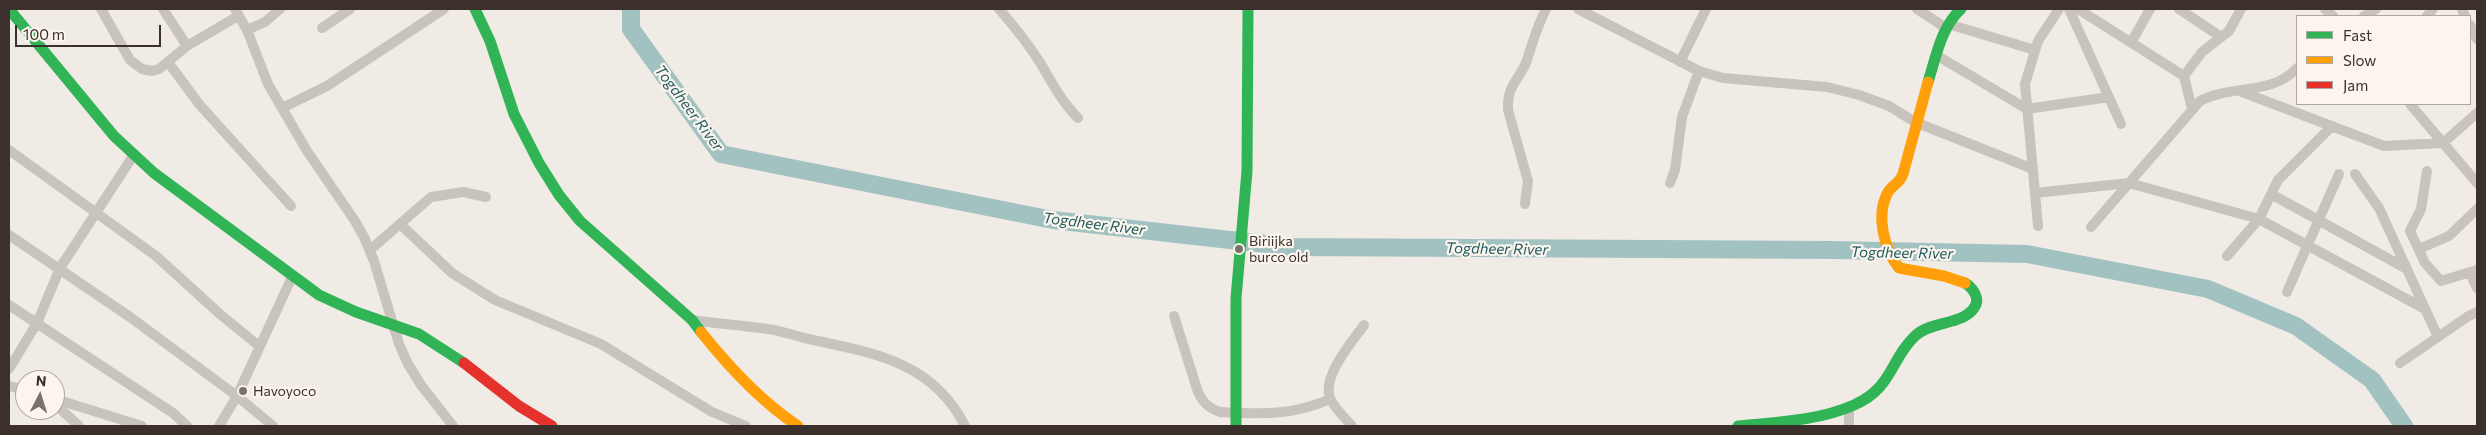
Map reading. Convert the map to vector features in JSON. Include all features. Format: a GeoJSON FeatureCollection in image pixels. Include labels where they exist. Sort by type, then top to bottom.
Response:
{"type":"FeatureCollection","features":[{"type":"Feature","properties":{"kind":"main road"},"geometry":{"type":"LineString","coordinates":[[475,9],[490,38],[519,126],[566,206],[599,238],[692,320],[720,358],[774,410],[798,426]]}},
{"type":"Feature","properties":{"kind":"main road"},"geometry":{"type":"LineString","coordinates":[[1236,426],[1236,298],[1247,171],[1248,9]]}},
{"type":"Feature","properties":{"kind":"main road"},"geometry":{"type":"LineString","coordinates":[[1738,426],[1794,420],[1849,409],[1869,398],[1886,382],[1915,335],[1927,328],[1964,316],[1974,310],[1977,302],[1975,294],[1967,285],[1952,277],[1910,271],[1899,267],[1892,258],[1882,214],[1885,198],[1889,190],[1901,180],[1916,122],[1947,26],[1961,9]]}},
{"type":"Feature","properties":{"kind":"main road"},"geometry":{"type":"LineString","coordinates":[[9,10],[133,156],[292,277],[339,305],[419,334],[443,349],[519,406],[551,426]]}},
{"type":"Feature","properties":{"kind":"street"},"geometry":{"type":"LineString","coordinates":[[102,9],[130,60],[142,69],[152,71],[168,62],[187,46],[237,12],[247,30],[268,84],[307,151],[355,221],[370,250],[399,344],[420,385],[453,426]]}},
{"type":"Feature","properties":{"kind":"street"},"geometry":{"type":"LineString","coordinates":[[163,9],[187,46]]}},
{"type":"Feature","properties":{"kind":"street"},"geometry":{"type":"LineString","coordinates":[[247,30],[264,22],[280,9]]}},
{"type":"Feature","properties":{"kind":"street"},"geometry":{"type":"LineString","coordinates":[[322,28],[350,9]]}},
{"type":"Feature","properties":{"kind":"street"},"geometry":{"type":"LineString","coordinates":[[282,108],[327,86],[444,9]]}},
{"type":"Feature","properties":{"kind":"street"},"geometry":{"type":"LineString","coordinates":[[999,9],[1013,24],[1056,90],[1078,118]]}},
{"type":"Feature","properties":{"kind":"street"},"geometry":{"type":"LineString","coordinates":[[1525,204],[1528,181],[1508,110],[1509,91],[1526,62],[1533,37],[1546,9]]}},
{"type":"Feature","properties":{"kind":"street"},"geometry":{"type":"LineString","coordinates":[[1578,9],[1699,71],[1723,78],[1827,87],[1859,95],[1889,106],[1916,122],[2033,169]]}},
{"type":"Feature","properties":{"kind":"street"},"geometry":{"type":"LineString","coordinates":[[1680,62],[1706,9]]}},
{"type":"Feature","properties":{"kind":"street"},"geometry":{"type":"LineString","coordinates":[[1917,9],[1947,26],[2035,50]]}},
{"type":"Feature","properties":{"kind":"street"},"geometry":{"type":"LineString","coordinates":[[2038,226],[2026,84],[2038,41],[2059,9]]}},
{"type":"Feature","properties":{"kind":"street"},"geometry":{"type":"LineString","coordinates":[[2069,9],[2121,124]]}},
{"type":"Feature","properties":{"kind":"street"},"geometry":{"type":"LineString","coordinates":[[2078,9],[2184,76],[2192,109]]}},
{"type":"Feature","properties":{"kind":"street"},"geometry":{"type":"LineString","coordinates":[[2131,43],[2150,9]]}},
{"type":"Feature","properties":{"kind":"street"},"geometry":{"type":"LineString","coordinates":[[2179,9],[2222,37]]}},
{"type":"Feature","properties":{"kind":"street"},"geometry":{"type":"LineString","coordinates":[[2184,76],[2202,52],[2229,31],[2241,9]]}},
{"type":"Feature","properties":{"kind":"street"},"geometry":{"type":"LineString","coordinates":[[2471,27],[2477,39]]}},
{"type":"Feature","properties":{"kind":"street"},"geometry":{"type":"LineString","coordinates":[[1936,56],[2028,109],[2109,97]]}},
{"type":"Feature","properties":{"kind":"street"},"geometry":{"type":"LineString","coordinates":[[168,62],[199,104],[291,206]]}},
{"type":"Feature","properties":{"kind":"street"},"geometry":{"type":"LineString","coordinates":[[2091,227],[2200,101],[2213,94],[2273,84],[2283,80],[2296,69]]}},
{"type":"Feature","properties":{"kind":"street"},"geometry":{"type":"LineString","coordinates":[[1670,183],[1675,170],[1682,117],[1699,71]]}},
{"type":"Feature","properties":{"kind":"street"},"geometry":{"type":"LineString","coordinates":[[2240,91],[2384,146],[2444,143],[2477,114]]}},
{"type":"Feature","properties":{"kind":"street"},"geometry":{"type":"LineString","coordinates":[[2411,105],[2477,183]]}},
{"type":"Feature","properties":{"kind":"street"},"geometry":{"type":"LineString","coordinates":[[2228,256],[2259,219],[2278,180],[2332,126]]}},
{"type":"Feature","properties":{"kind":"street"},"geometry":{"type":"LineString","coordinates":[[9,150],[95,214],[156,256],[221,315],[259,346]]}},
{"type":"Feature","properties":{"kind":"street"},"geometry":{"type":"LineString","coordinates":[[9,369],[37,323],[60,268],[133,156]]}},
{"type":"Feature","properties":{"kind":"street"},"geometry":{"type":"LineString","coordinates":[[2465,168],[2477,168]]}},
{"type":"Feature","properties":{"kind":"street"},"geometry":{"type":"LineString","coordinates":[[2426,171],[2421,209],[2410,231],[2425,263],[2441,281],[2474,272],[2477,288]]}},
{"type":"Feature","properties":{"kind":"street"},"geometry":{"type":"LineString","coordinates":[[2287,292],[2339,174]]}},
{"type":"Feature","properties":{"kind":"street"},"geometry":{"type":"LineString","coordinates":[[2356,174],[2380,208],[2438,337]]}},
{"type":"Feature","properties":{"kind":"street"},"geometry":{"type":"LineString","coordinates":[[2035,193],[2129,183],[2259,219],[2425,309]]}},
{"type":"Feature","properties":{"kind":"street"},"geometry":{"type":"LineString","coordinates":[[370,250],[425,201],[440,194],[463,192],[486,197]]}},
{"type":"Feature","properties":{"kind":"street"},"geometry":{"type":"LineString","coordinates":[[2271,194],[2407,269]]}},
{"type":"Feature","properties":{"kind":"street"},"geometry":{"type":"LineString","coordinates":[[2418,249],[2449,236],[2477,209]]}},
{"type":"Feature","properties":{"kind":"street"},"geometry":{"type":"LineString","coordinates":[[400,224],[452,273],[495,300],[601,344],[712,412],[746,426]]}},
{"type":"Feature","properties":{"kind":"street"},"geometry":{"type":"LineString","coordinates":[[9,235],[60,268],[237,396],[273,426]]}},
{"type":"Feature","properties":{"kind":"street"},"geometry":{"type":"LineString","coordinates":[[219,426],[237,396],[292,277]]}},
{"type":"Feature","properties":{"kind":"street"},"geometry":{"type":"LineString","coordinates":[[9,305],[108,372],[173,413],[187,426]]}},
{"type":"Feature","properties":{"kind":"street"},"geometry":{"type":"LineString","coordinates":[[2400,363],[2477,312]]}},
{"type":"Feature","properties":{"kind":"street"},"geometry":{"type":"LineString","coordinates":[[1174,316],[1203,403],[1220,412],[1283,413],[1310,408],[1330,399]]}},
{"type":"Feature","properties":{"kind":"street"},"geometry":{"type":"LineString","coordinates":[[692,320],[769,329],[888,357],[912,370],[940,390],[957,410],[965,426]]}},
{"type":"Feature","properties":{"kind":"street"},"geometry":{"type":"LineString","coordinates":[[1352,426],[1330,399],[1330,383],[1336,365],[1364,325]]}},
{"type":"Feature","properties":{"kind":"street"},"geometry":{"type":"LineString","coordinates":[[65,402],[142,426]]}},
{"type":"Feature","properties":{"kind":"street"},"geometry":{"type":"LineString","coordinates":[[1849,409],[1850,426]]}},
{"type":"Feature","properties":{"kind":"street"},"geometry":{"type":"LineString","coordinates":[[65,413],[79,426]]}},
{"type":"Feature","properties":{"kind":"waterway","name":"Togdheer River"},"geometry":{"type":"LineString","coordinates":[[631,9],[631,29],[721,154],[1053,220],[1292,247],[1834,250],[2027,254],[2208,289],[2296,326],[2372,380],[2404,426]]}},
{"type":"Feature","properties":{"kind":"traffic: fast"},"geometry":{"type":"LineString","coordinates":[[9,9],[114,136],[154,173],[319,295],[356,312],[419,334],[464,363]]}},
{"type":"Feature","properties":{"kind":"traffic: fast"},"geometry":{"type":"LineString","coordinates":[[475,9],[490,41],[514,114],[539,163],[559,195],[580,221],[692,320],[701,332]]}},
{"type":"Feature","properties":{"kind":"traffic: fast"},"geometry":{"type":"LineString","coordinates":[[1236,426],[1236,298],[1247,171],[1248,9]]}},
{"type":"Feature","properties":{"kind":"traffic: fast"},"geometry":{"type":"LineString","coordinates":[[1928,82],[1944,33],[1954,16],[1961,9]]}},
{"type":"Feature","properties":{"kind":"traffic: fast"},"geometry":{"type":"LineString","coordinates":[[1738,426],[1812,418],[1854,405],[1867,398],[1884,382],[1907,344],[1916,335],[1930,327],[1962,317],[1974,308],[1977,301],[1975,294],[1965,283]]}},
{"type":"Feature","properties":{"kind":"traffic: slow"},"geometry":{"type":"LineString","coordinates":[[1928,82],[1903,174],[1887,194],[1884,203],[1882,212],[1883,232],[1889,252],[1899,268],[1944,276],[1965,283]]}},
{"type":"Feature","properties":{"kind":"traffic: slow"},"geometry":{"type":"LineString","coordinates":[[701,332],[746,383],[771,406],[798,426]]}},
{"type":"Feature","properties":{"kind":"traffic: jam"},"geometry":{"type":"LineString","coordinates":[[464,363],[519,406],[552,426]]}},
{"type":"Feature","properties":{"kind":"place","name":"Biriijka burco old"},"geometry":{"type":"Point","coordinates":[1239,249]}},
{"type":"Feature","properties":{"kind":"place","name":"Havoyoco"},"geometry":{"type":"Point","coordinates":[243,391]}}]}
